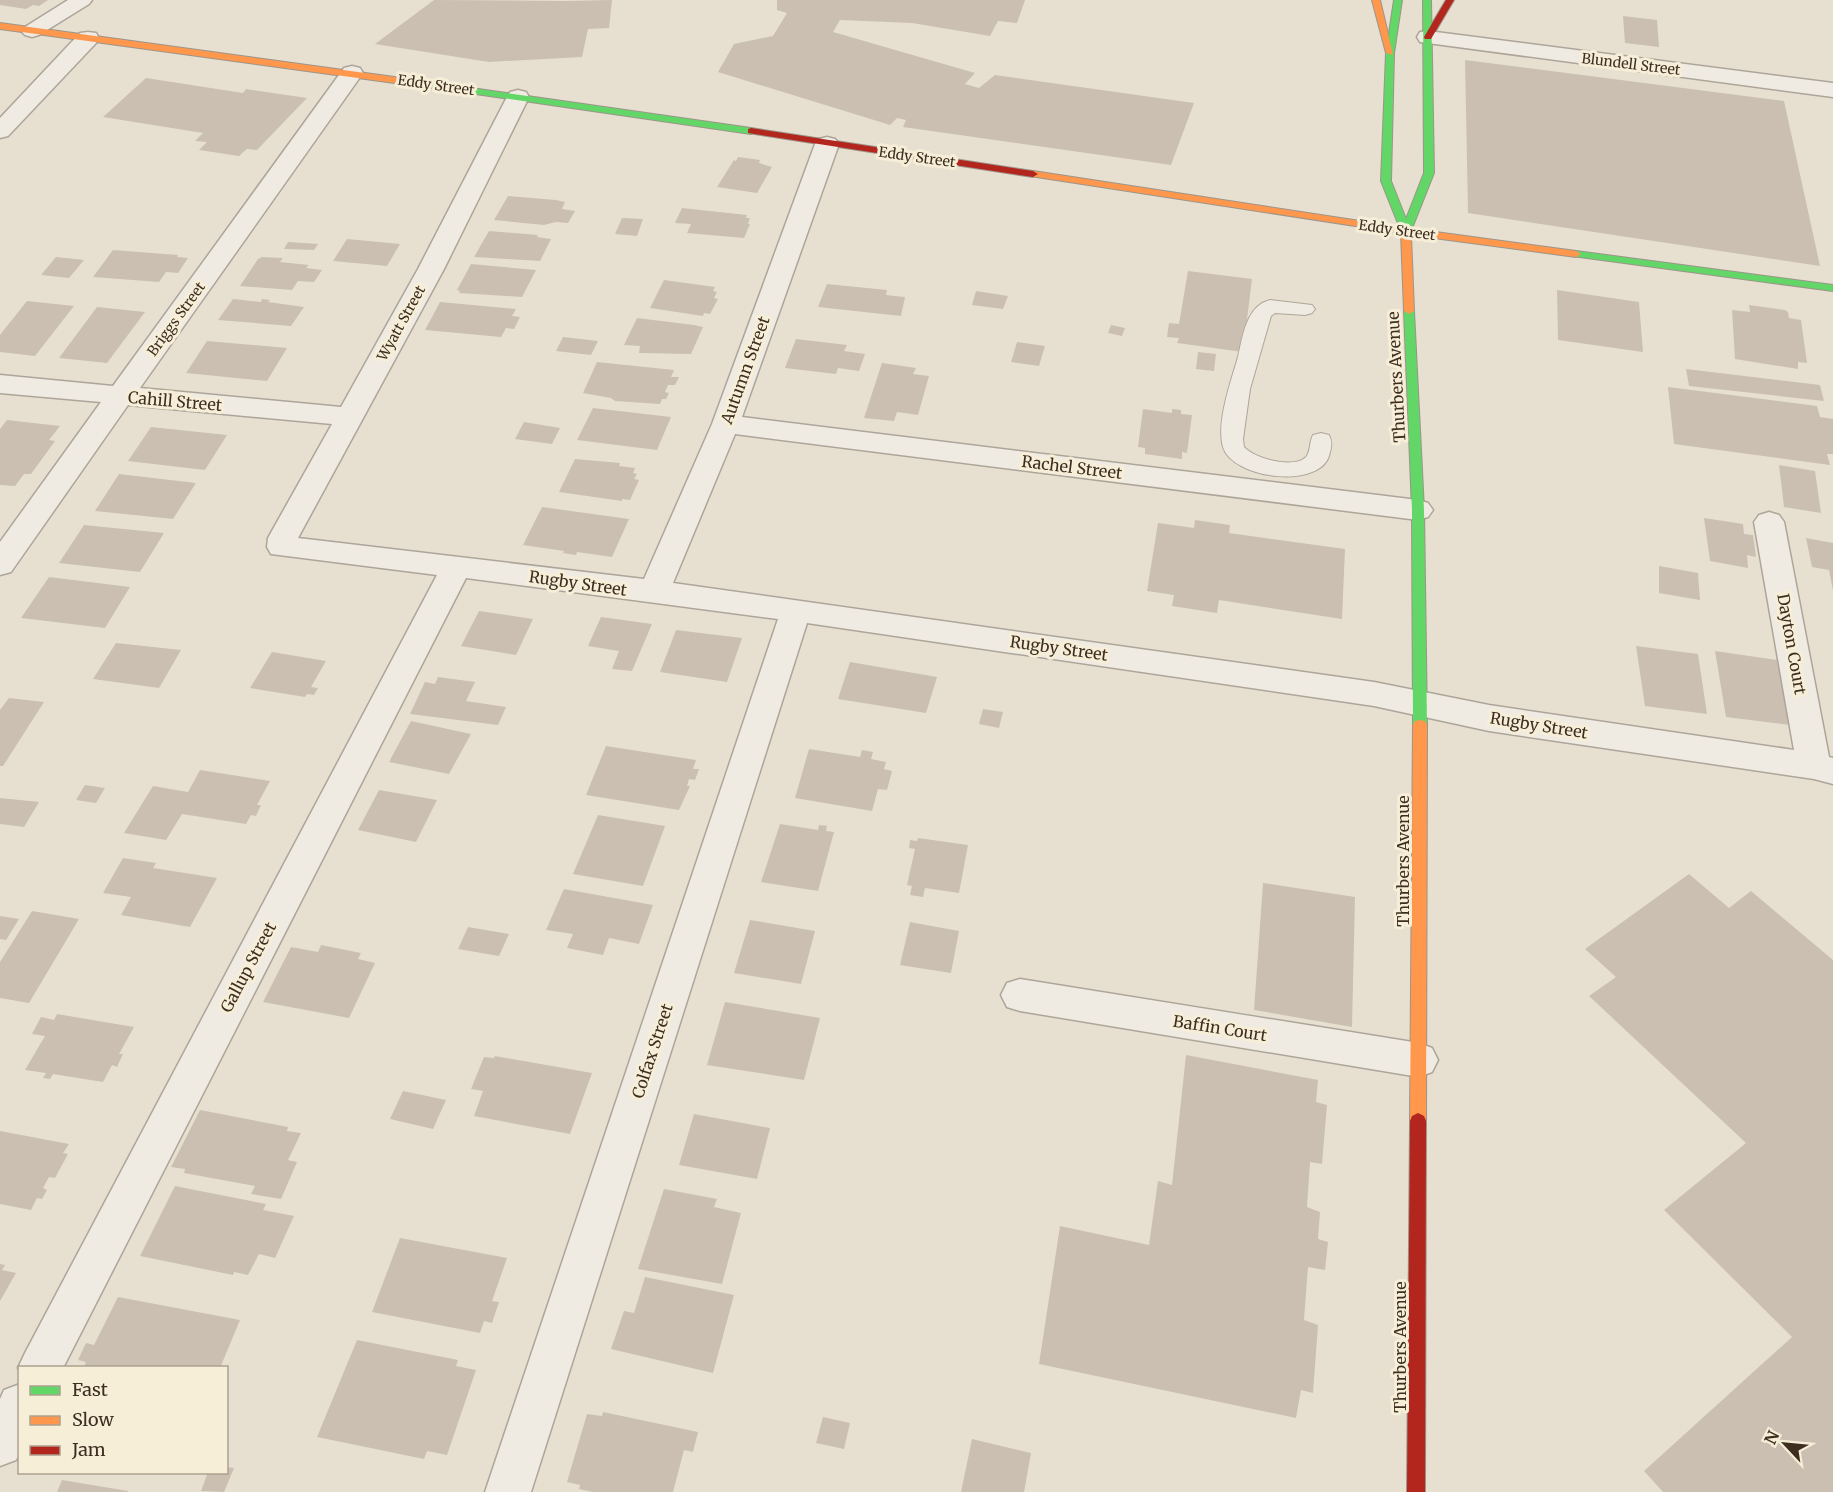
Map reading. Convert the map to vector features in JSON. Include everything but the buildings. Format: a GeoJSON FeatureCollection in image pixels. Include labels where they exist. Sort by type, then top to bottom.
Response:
{"type":"FeatureCollection","features":[{"type":"Feature","properties":{"kind":"main road"},"geometry":{"type":"LineString","coordinates":[[1376,0],[1390,53]]}},
{"type":"Feature","properties":{"kind":"main road","name":"Thurbers Avenue"},"geometry":{"type":"LineString","coordinates":[[1398,0],[1390,53],[1386,181],[1406,231],[1418,510],[1420,702],[1416,1492]]}},
{"type":"Feature","properties":{"kind":"main road","name":"Thurbers Avenue"},"geometry":{"type":"LineString","coordinates":[[1406,231],[1430,173],[1427,0]]}},
{"type":"Feature","properties":{"kind":"main road"},"geometry":{"type":"LineString","coordinates":[[1428,37],[1450,0]]}},
{"type":"Feature","properties":{"kind":"main road","name":"Eddy Street"},"geometry":{"type":"LineString","coordinates":[[0,26],[518,97],[1406,231],[1833,288]]}},
{"type":"Feature","properties":{"kind":"street"},"geometry":{"type":"LineString","coordinates":[[32,31],[82,0]]}},
{"type":"Feature","properties":{"kind":"street","name":"Blundell Street"},"geometry":{"type":"LineString","coordinates":[[1428,37],[1833,90]]}},
{"type":"Feature","properties":{"kind":"street"},"geometry":{"type":"LineString","coordinates":[[0,131],[88,38]]}},
{"type":"Feature","properties":{"kind":"street","name":"Briggs Street"},"geometry":{"type":"LineString","coordinates":[[0,564],[352,73]]}},
{"type":"Feature","properties":{"kind":"street","name":"Wyatt Street"},"geometry":{"type":"LineString","coordinates":[[282,547],[283,538],[431,269],[518,97]]}},
{"type":"Feature","properties":{"kind":"street","name":"Autumn Street"},"geometry":{"type":"LineString","coordinates":[[653,593],[726,424],[827,144]]}},
{"type":"Feature","properties":{"kind":"street","name":"Cahill Street"},"geometry":{"type":"LineString","coordinates":[[0,384],[350,417]]}},
{"type":"Feature","properties":{"kind":"street","name":"Rachel Street"},"geometry":{"type":"LineString","coordinates":[[726,424],[1418,510]]}},
{"type":"Feature","properties":{"kind":"street","name":"Dayton Court"},"geometry":{"type":"LineString","coordinates":[[1769,522],[1824,769]]}},
{"type":"Feature","properties":{"kind":"street","name":"Rugby Street"},"geometry":{"type":"LineString","coordinates":[[282,547],[457,566],[796,610],[1420,702],[1489,717],[1824,769]]}},
{"type":"Feature","properties":{"kind":"street","name":"Gallup Street"},"geometry":{"type":"LineString","coordinates":[[41,1366],[457,566]]}},
{"type":"Feature","properties":{"kind":"street","name":"Colfax Street"},"geometry":{"type":"LineString","coordinates":[[508,1492],[796,610]]}},
{"type":"Feature","properties":{"kind":"street","name":"Baffin Court"},"geometry":{"type":"LineString","coordinates":[[1020,995],[1419,1060]]}},
{"type":"Feature","properties":{"kind":"street"},"geometry":{"type":"LineString","coordinates":[[0,1444],[18,1410]]}},
{"type":"Feature","properties":{"kind":"lane"},"geometry":{"type":"LineString","coordinates":[[1305,309],[1270,306],[1262,313],[1256,326],[1231,431],[1235,450],[1243,458],[1283,470],[1309,467],[1318,457],[1321,440]]}},
{"type":"Feature","properties":{"kind":"traffic: fast"},"geometry":{"type":"LineString","coordinates":[[1398,0],[1390,53],[1386,181],[1406,231]]}},
{"type":"Feature","properties":{"kind":"traffic: fast"},"geometry":{"type":"LineString","coordinates":[[1406,231],[1429,173],[1427,0]]}},
{"type":"Feature","properties":{"kind":"traffic: fast"},"geometry":{"type":"LineString","coordinates":[[409,82],[751,131]]}},
{"type":"Feature","properties":{"kind":"traffic: fast"},"geometry":{"type":"LineString","coordinates":[[1576,254],[1833,288]]}},
{"type":"Feature","properties":{"kind":"traffic: fast"},"geometry":{"type":"LineString","coordinates":[[1409,311],[1418,510],[1420,725]]}},
{"type":"Feature","properties":{"kind":"traffic: slow"},"geometry":{"type":"LineString","coordinates":[[1376,0],[1390,53]]}},
{"type":"Feature","properties":{"kind":"traffic: slow"},"geometry":{"type":"LineString","coordinates":[[0,26],[409,82]]}},
{"type":"Feature","properties":{"kind":"traffic: slow"},"geometry":{"type":"LineString","coordinates":[[1033,174],[1406,231]]}},
{"type":"Feature","properties":{"kind":"traffic: slow"},"geometry":{"type":"LineString","coordinates":[[1409,311],[1406,231],[1576,254]]}},
{"type":"Feature","properties":{"kind":"traffic: slow"},"geometry":{"type":"LineString","coordinates":[[1418,1121],[1420,725]]}},
{"type":"Feature","properties":{"kind":"traffic: jam"},"geometry":{"type":"LineString","coordinates":[[1428,37],[1450,0]]}},
{"type":"Feature","properties":{"kind":"traffic: jam"},"geometry":{"type":"LineString","coordinates":[[751,131],[1033,174]]}},
{"type":"Feature","properties":{"kind":"traffic: jam"},"geometry":{"type":"LineString","coordinates":[[1416,1492],[1418,1121]]}}]}
